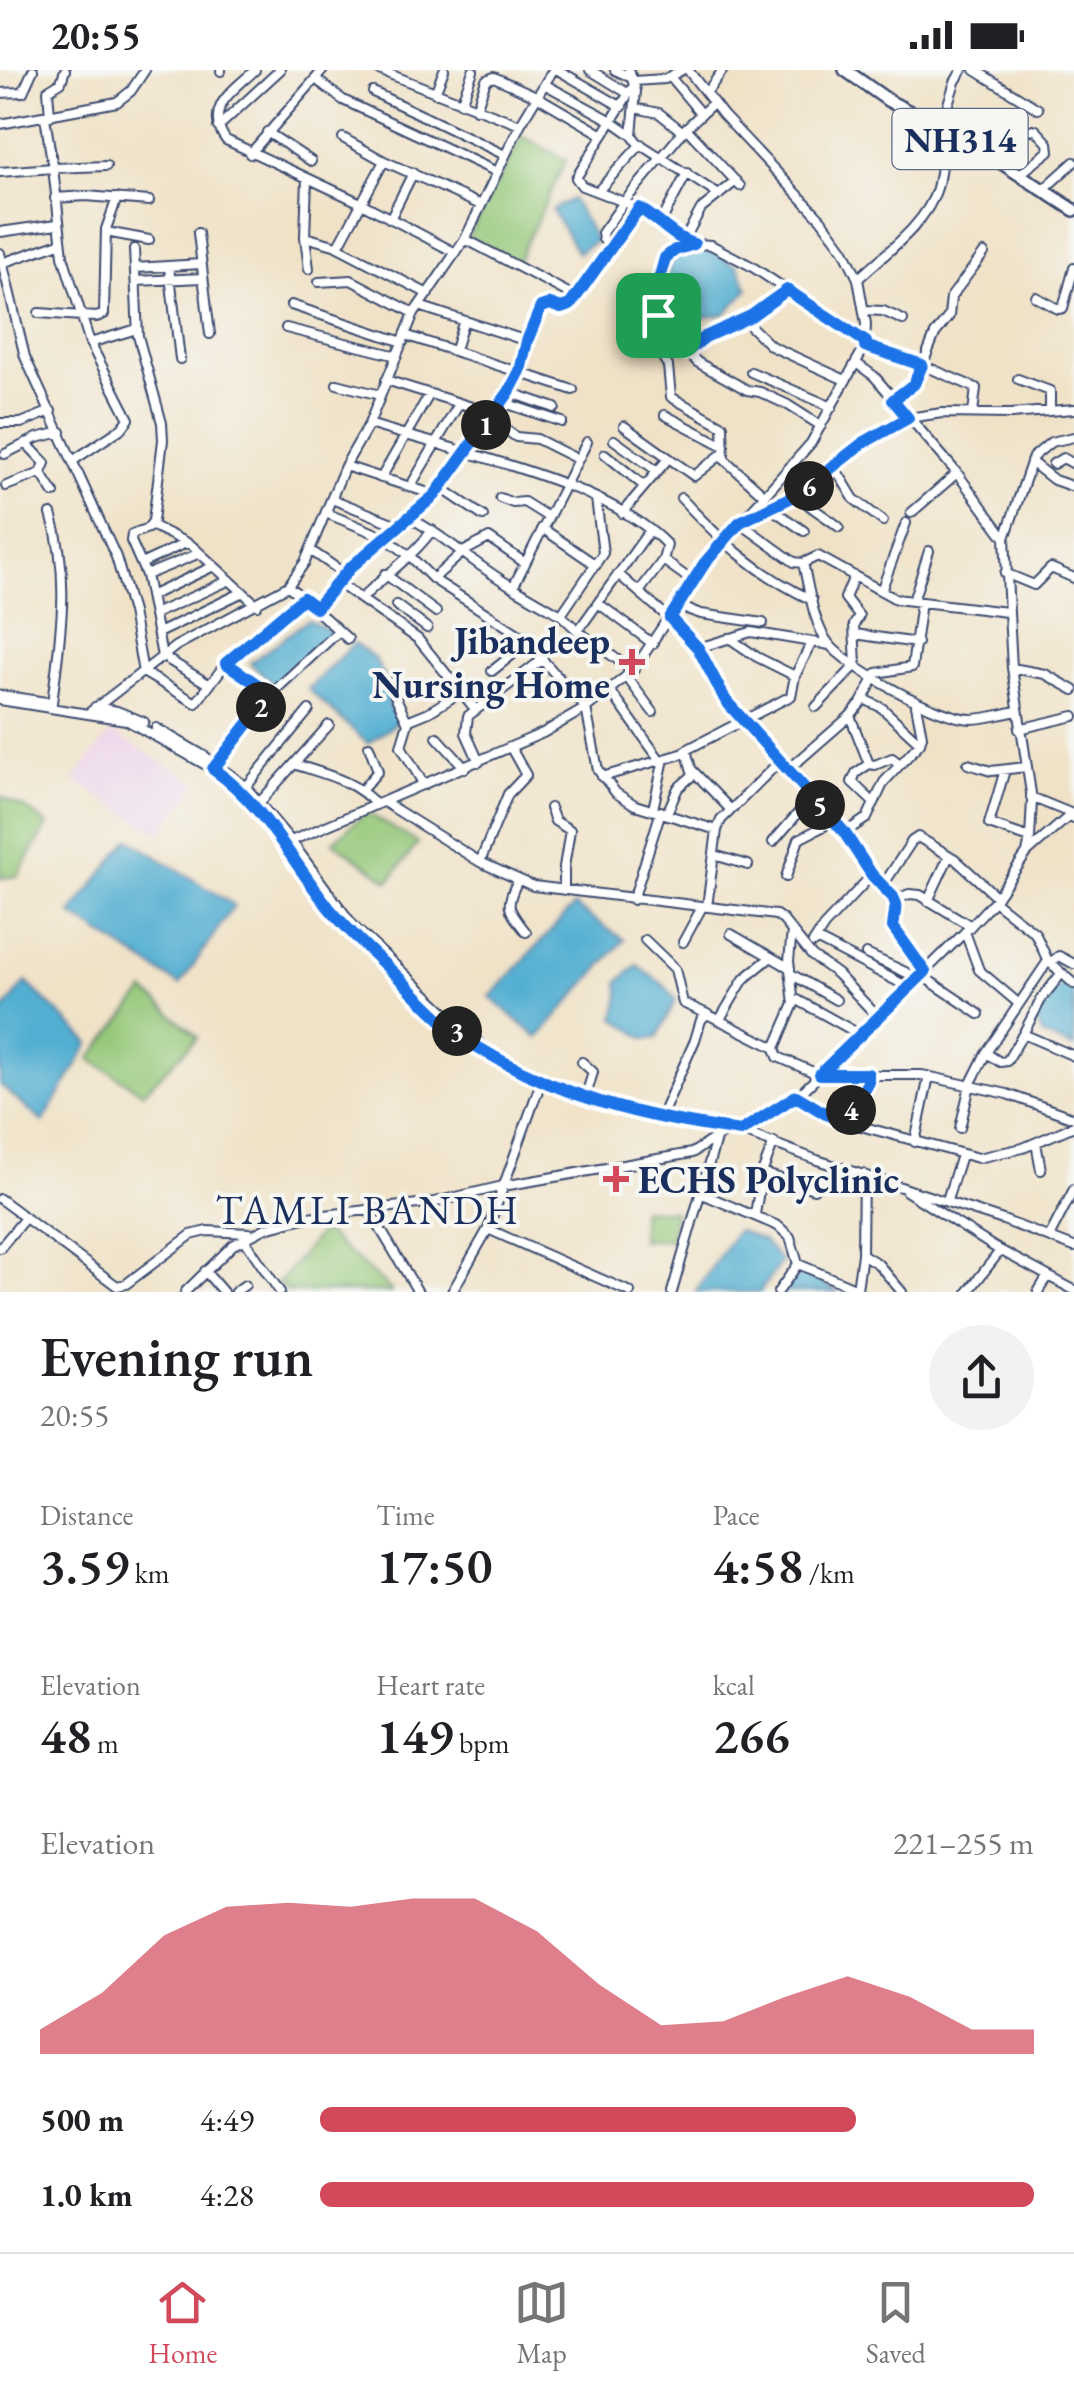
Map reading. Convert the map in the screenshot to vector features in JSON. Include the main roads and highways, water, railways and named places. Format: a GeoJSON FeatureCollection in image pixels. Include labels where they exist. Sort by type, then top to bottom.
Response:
{"type":"FeatureCollection","features":[{"type":"Feature","properties":{"kind":"highway","name":"NH314"},"geometry":{"type":"LineString","coordinates":[[844,70],[889,101],[995,158],[1074,210]]}},
{"type":"Feature","properties":{"kind":"water"},"geometry":{"type":"Polygon","coordinates":[[[572,199],[596,241],[577,253],[552,210],[572,199]]]}},
{"type":"Feature","properties":{"kind":"water"},"geometry":{"type":"Polygon","coordinates":[[[706,249],[738,266],[748,289],[725,314],[670,323],[664,298],[673,256],[706,249]]]}},
{"type":"Feature","properties":{"kind":"water"},"geometry":{"type":"Polygon","coordinates":[[[308,620],[334,633],[276,686],[250,663],[308,620]]]}},
{"type":"Feature","properties":{"kind":"water"},"geometry":{"type":"Polygon","coordinates":[[[354,643],[375,659],[392,695],[388,705],[400,720],[368,744],[308,689],[354,643]]]}},
{"type":"Feature","properties":{"kind":"water"},"geometry":{"type":"Polygon","coordinates":[[[129,839],[234,905],[180,985],[71,914],[129,839]]]}},
{"type":"Feature","properties":{"kind":"water"},"geometry":{"type":"Polygon","coordinates":[[[574,906],[624,940],[538,1038],[490,997],[574,906]]]}},
{"type":"Feature","properties":{"kind":"water"},"geometry":{"type":"Polygon","coordinates":[[[637,965],[665,986],[676,1000],[657,1038],[645,1039],[615,1018],[620,995],[618,982],[637,965]]]}},
{"type":"Feature","properties":{"kind":"water"},"geometry":{"type":"Polygon","coordinates":[[[26,982],[90,1043],[43,1122],[0,1085],[0,1015],[26,982]]]}},
{"type":"Feature","properties":{"kind":"water"},"geometry":{"type":"Polygon","coordinates":[[[1064,986],[1074,990],[1074,1048],[1042,1035],[1035,1016],[1051,989],[1064,986]]]}},
{"type":"Feature","properties":{"kind":"water"},"geometry":{"type":"Polygon","coordinates":[[[737,1230],[764,1241],[781,1262],[760,1292],[695,1292],[737,1230]]]}},
{"type":"Feature","properties":{"kind":"water"},"geometry":{"type":"Polygon","coordinates":[[[806,1274],[839,1292],[782,1292],[786,1284],[806,1274]]]}},
{"type":"Feature","properties":{"kind":"place","name":"Jibandeep Nursing Home"},"geometry":{"type":"Point","coordinates":[632,662]}},
{"type":"Feature","properties":{"kind":"place","name":"ECHS Polyclinic"},"geometry":{"type":"Point","coordinates":[616,1179]}},
{"type":"Feature","properties":{"kind":"district","name":"TAMLI BANDH"},"geometry":{"type":"Point","coordinates":[368,1210]}}]}
